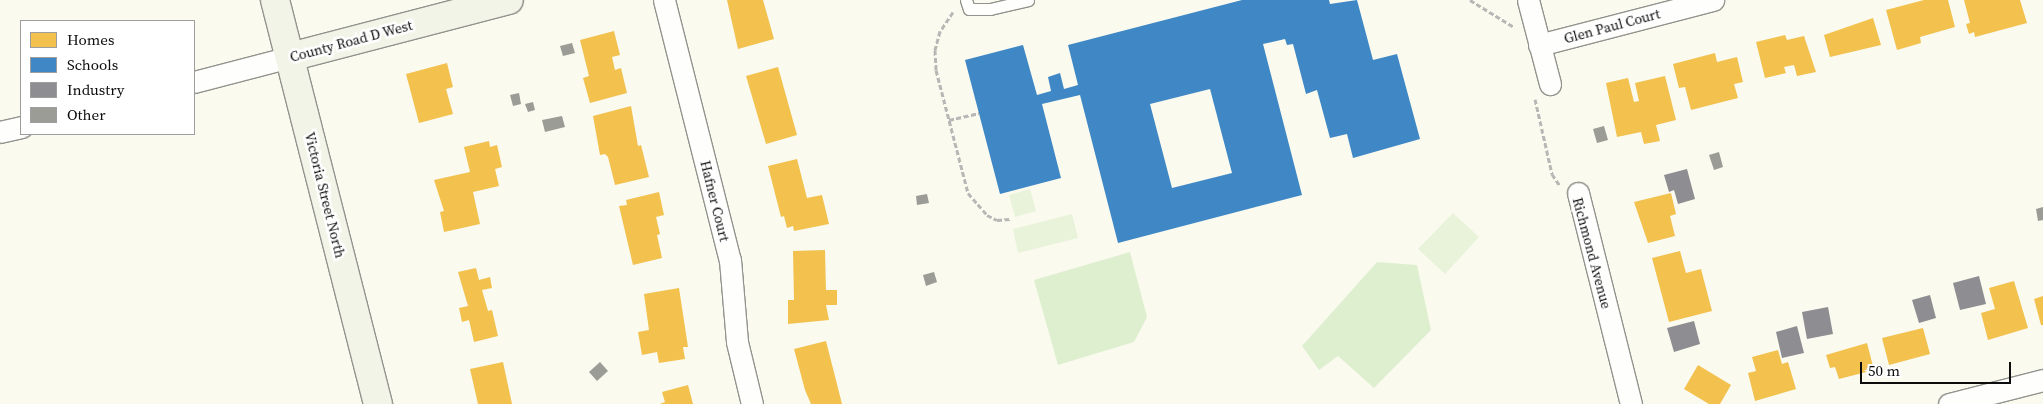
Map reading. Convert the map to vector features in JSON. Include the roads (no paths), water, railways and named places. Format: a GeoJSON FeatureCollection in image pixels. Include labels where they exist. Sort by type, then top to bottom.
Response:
{"type":"FeatureCollection","features":[{"type":"Feature","properties":{"kind":"street","name":"Victoria Street North"},"geometry":{"type":"LineString","coordinates":[[275,0],[376,397]]}},
{"type":"Feature","properties":{"kind":"street","name":"County Road D West"},"geometry":{"type":"LineString","coordinates":[[195,82],[509,0]]}},
{"type":"Feature","properties":{"kind":"street","name":"Hafner Court"},"geometry":{"type":"LineString","coordinates":[[664,0],[730,260],[737,342],[752,404]]}},
{"type":"Feature","properties":{"kind":"street"},"geometry":{"type":"LineString","coordinates":[[1528,0],[1538,38],[1541,88]]}},
{"type":"Feature","properties":{"kind":"street","name":"Glen Paul Court"},"geometry":{"type":"LineString","coordinates":[[1538,38],[1713,0]]}},
{"type":"Feature","properties":{"kind":"street"},"geometry":{"type":"LineString","coordinates":[[0,132],[20,127]]}},
{"type":"Feature","properties":{"kind":"street","name":"Richmond Avenue"},"geometry":{"type":"LineString","coordinates":[[1578,193],[1631,404]]}},
{"type":"Feature","properties":{"kind":"street"},"geometry":{"type":"LineString","coordinates":[[1948,404],[2043,380]]}},
{"type":"Feature","properties":{"kind":"lane"},"geometry":{"type":"LineString","coordinates":[[966,0],[968,9],[990,10],[1028,0]]}}]}
